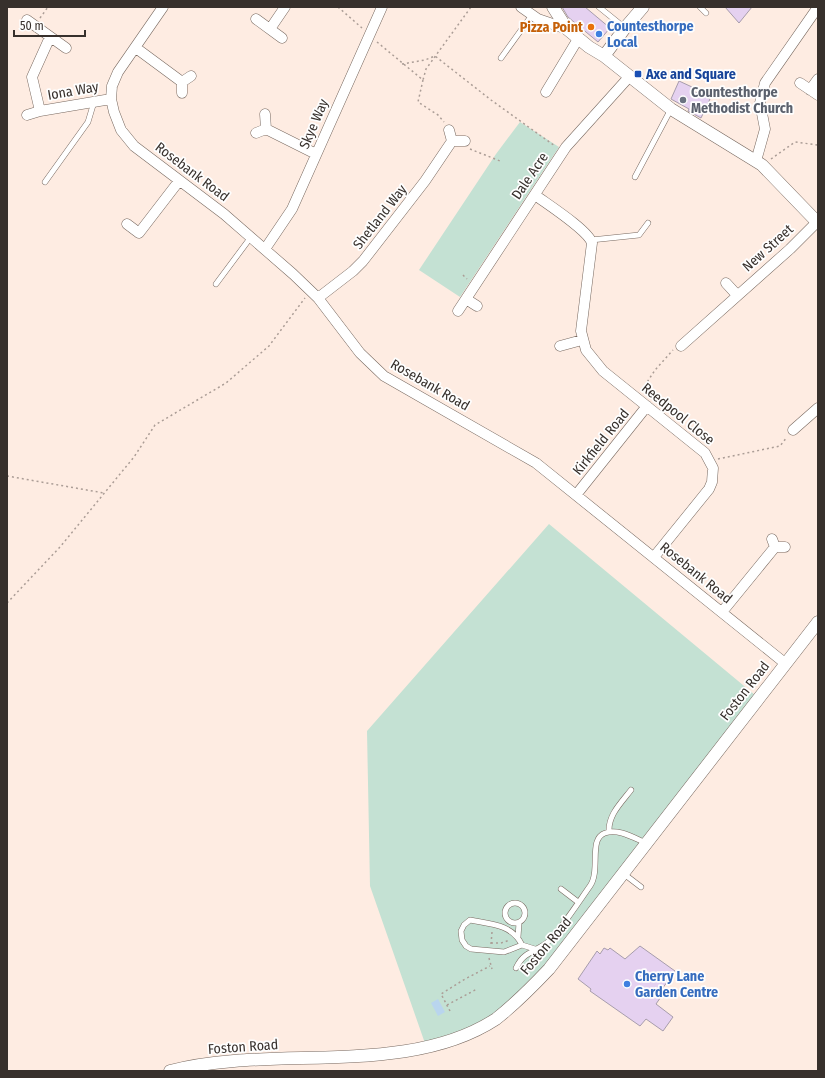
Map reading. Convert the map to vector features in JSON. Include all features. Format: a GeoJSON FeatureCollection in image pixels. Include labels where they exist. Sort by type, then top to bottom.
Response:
{"type":"FeatureCollection","features":[{"type":"Feature","properties":{"kind":"street","name":"Rosebank Road"},"geometry":{"type":"LineString","coordinates":[[164,7],[118,72],[112,86],[111,98],[114,112],[121,130],[134,146],[251,237],[311,290],[360,353],[384,376],[536,463],[786,664]]}},
{"type":"Feature","properties":{"kind":"street"},"geometry":{"type":"LineString","coordinates":[[270,29],[284,7]]}},
{"type":"Feature","properties":{"kind":"street","name":"Skye Way"},"geometry":{"type":"LineString","coordinates":[[265,249],[292,209],[382,7]]}},
{"type":"Feature","properties":{"kind":"street"},"geometry":{"type":"LineString","coordinates":[[521,7],[532,15],[567,29]]}},
{"type":"Feature","properties":{"kind":"street"},"geometry":{"type":"LineString","coordinates":[[553,7],[567,29],[578,39],[604,56],[671,109],[759,163],[817,223]]}},
{"type":"Feature","properties":{"kind":"street"},"geometry":{"type":"LineString","coordinates":[[604,56],[625,28],[644,7]]}},
{"type":"Feature","properties":{"kind":"street"},"geometry":{"type":"LineString","coordinates":[[759,163],[765,129],[760,103],[765,83],[818,7]]}},
{"type":"Feature","properties":{"kind":"street"},"geometry":{"type":"LineString","coordinates":[[256,18],[282,38]]}},
{"type":"Feature","properties":{"kind":"street"},"geometry":{"type":"LineString","coordinates":[[31,23],[66,48]]}},
{"type":"Feature","properties":{"kind":"street","name":"Iona Way"},"geometry":{"type":"LineString","coordinates":[[40,111],[32,77],[50,37]]}},
{"type":"Feature","properties":{"kind":"street"},"geometry":{"type":"LineString","coordinates":[[546,92],[578,39]]}},
{"type":"Feature","properties":{"kind":"street"},"geometry":{"type":"LineString","coordinates":[[136,48],[182,82]]}},
{"type":"Feature","properties":{"kind":"street"},"geometry":{"type":"LineString","coordinates":[[182,82],[191,76]]}},
{"type":"Feature","properties":{"kind":"street","name":"Dale Acre"},"geometry":{"type":"LineString","coordinates":[[458,311],[563,151],[594,114],[629,77]]}},
{"type":"Feature","properties":{"kind":"street"},"geometry":{"type":"LineString","coordinates":[[800,83],[814,92],[818,79]]}},
{"type":"Feature","properties":{"kind":"street"},"geometry":{"type":"LineString","coordinates":[[182,82],[182,93]]}},
{"type":"Feature","properties":{"kind":"street","name":"Iona Way"},"geometry":{"type":"LineString","coordinates":[[27,115],[40,111],[111,98]]}},
{"type":"Feature","properties":{"kind":"street"},"geometry":{"type":"LineString","coordinates":[[265,114],[266,129]]}},
{"type":"Feature","properties":{"kind":"street"},"geometry":{"type":"LineString","coordinates":[[256,133],[266,129],[316,154]]}},
{"type":"Feature","properties":{"kind":"street"},"geometry":{"type":"LineString","coordinates":[[449,130],[452,141],[465,141]]}},
{"type":"Feature","properties":{"kind":"street","name":"Shetland Way"},"geometry":{"type":"LineString","coordinates":[[318,298],[353,271],[363,261],[425,181],[452,141]]}},
{"type":"Feature","properties":{"kind":"street"},"geometry":{"type":"LineString","coordinates":[[127,224],[139,234],[179,181]]}},
{"type":"Feature","properties":{"kind":"street"},"geometry":{"type":"LineString","coordinates":[[535,195],[574,224],[591,240]]}},
{"type":"Feature","properties":{"kind":"street","name":"New Street"},"geometry":{"type":"LineString","coordinates":[[681,346],[817,223]]}},
{"type":"Feature","properties":{"kind":"street","name":"Reedpool Close"},"geometry":{"type":"LineString","coordinates":[[591,240],[592,243],[581,331],[582,340],[586,350],[594,361],[637,398],[705,452],[710,460],[714,474],[709,489],[654,557]]}},
{"type":"Feature","properties":{"kind":"street"},"geometry":{"type":"LineString","coordinates":[[726,283],[737,295]]}},
{"type":"Feature","properties":{"kind":"street"},"geometry":{"type":"LineString","coordinates":[[466,299],[478,306]]}},
{"type":"Feature","properties":{"kind":"street"},"geometry":{"type":"LineString","coordinates":[[560,346],[582,340]]}},
{"type":"Feature","properties":{"kind":"street","name":"Kirkfield Road"},"geometry":{"type":"LineString","coordinates":[[576,495],[647,406]]}},
{"type":"Feature","properties":{"kind":"street"},"geometry":{"type":"LineString","coordinates":[[793,430],[818,408]]}},
{"type":"Feature","properties":{"kind":"street"},"geometry":{"type":"LineString","coordinates":[[722,612],[777,544]]}},
{"type":"Feature","properties":{"kind":"street","name":"Foston Road"},"geometry":{"type":"LineString","coordinates":[[170,1071],[223,1062],[386,1056],[427,1049],[459,1039],[495,1020],[524,996],[549,969],[818,622]]}},
{"type":"Feature","properties":{"kind":"lane"},"geometry":{"type":"LineString","coordinates":[[599,7],[625,28]]}},
{"type":"Feature","properties":{"kind":"lane"},"geometry":{"type":"LineString","coordinates":[[700,7],[706,13]]}},
{"type":"Feature","properties":{"kind":"lane"},"geometry":{"type":"LineString","coordinates":[[501,58],[532,15]]}},
{"type":"Feature","properties":{"kind":"lane"},"geometry":{"type":"LineString","coordinates":[[45,182],[88,122],[94,102]]}},
{"type":"Feature","properties":{"kind":"lane"},"geometry":{"type":"LineString","coordinates":[[635,177],[671,109]]}},
{"type":"Feature","properties":{"kind":"lane"},"geometry":{"type":"LineString","coordinates":[[591,240],[639,235],[648,222]]}},
{"type":"Feature","properties":{"kind":"lane"},"geometry":{"type":"LineString","coordinates":[[216,284],[251,237]]}},
{"type":"Feature","properties":{"kind":"lane"},"geometry":{"type":"LineString","coordinates":[[609,832],[608,824],[611,816],[631,790]]}},
{"type":"Feature","properties":{"kind":"lane"},"geometry":{"type":"LineString","coordinates":[[516,968],[523,957],[538,950],[551,939],[592,884],[597,864],[595,846],[597,838],[605,833],[614,831],[646,843]]}},
{"type":"Feature","properties":{"kind":"lane"},"geometry":{"type":"LineString","coordinates":[[624,874],[641,887]]}},
{"type":"Feature","properties":{"kind":"lane"},"geometry":{"type":"LineString","coordinates":[[561,889],[578,902]]}},
{"type":"Feature","properties":{"kind":"lane"},"geometry":{"type":"LineString","coordinates":[[518,936],[519,923],[524,918],[525,908],[517,903],[511,904],[505,912],[506,919],[512,923],[519,923]]}},
{"type":"Feature","properties":{"kind":"lane"},"geometry":{"type":"LineString","coordinates":[[522,945],[518,936],[508,928],[500,925],[470,920],[464,925],[461,932],[462,940],[466,946],[475,951],[504,952],[522,945],[538,950]]}},
{"type":"Feature","properties":{"kind":"path"},"geometry":{"type":"LineString","coordinates":[[31,23],[48,7]]}},
{"type":"Feature","properties":{"kind":"path"},"geometry":{"type":"LineString","coordinates":[[338,7],[402,64],[424,80]]}},
{"type":"Feature","properties":{"kind":"path"},"geometry":{"type":"LineString","coordinates":[[449,130],[438,115],[418,102],[426,69],[471,7]]}},
{"type":"Feature","properties":{"kind":"path"},"geometry":{"type":"LineString","coordinates":[[402,64],[425,60],[435,56]]}},
{"type":"Feature","properties":{"kind":"path"},"geometry":{"type":"LineString","coordinates":[[435,56],[491,100],[563,151]]}},
{"type":"Feature","properties":{"kind":"path"},"geometry":{"type":"LineString","coordinates":[[465,141],[466,147],[500,161]]}},
{"type":"Feature","properties":{"kind":"path"},"geometry":{"type":"LineString","coordinates":[[759,163],[795,142],[818,145]]}},
{"type":"Feature","properties":{"kind":"path"},"geometry":{"type":"LineString","coordinates":[[7,603],[60,547],[134,457],[155,425],[226,384],[269,346],[311,290]]}},
{"type":"Feature","properties":{"kind":"path"},"geometry":{"type":"LineString","coordinates":[[637,398],[671,351],[681,346]]}},
{"type":"Feature","properties":{"kind":"path"},"geometry":{"type":"LineString","coordinates":[[710,460],[780,446],[793,430]]}},
{"type":"Feature","properties":{"kind":"path"},"geometry":{"type":"LineString","coordinates":[[7,476],[104,493]]}},
{"type":"Feature","properties":{"kind":"path"},"geometry":{"type":"LineString","coordinates":[[450,1011],[441,994],[490,966]]}},
{"type":"Feature","properties":{"kind":"path"},"geometry":{"type":"LineString","coordinates":[[447,1005],[477,989]]}},
{"type":"Feature","properties":{"kind":"green space"},"geometry":{"type":"Polygon","coordinates":[[[520,122],[559,147],[460,297],[419,270],[496,154],[520,122]]]}},
{"type":"Feature","properties":{"kind":"green space"},"geometry":{"type":"Polygon","coordinates":[[[549,524],[755,695],[549,969],[510,1007],[427,1049],[370,886],[367,731],[549,524]]]}},
{"type":"Feature","properties":{"kind":"water"},"geometry":{"type":"Polygon","coordinates":[[[438,999],[445,1012],[438,1016],[431,1003],[438,999]]]}},
{"type":"Feature","properties":{"kind":"building"},"geometry":{"type":"Polygon","coordinates":[[[562,7],[585,7],[610,28],[598,42],[568,17],[562,7]]]}},
{"type":"Feature","properties":{"kind":"building"},"geometry":{"type":"Polygon","coordinates":[[[725,7],[752,7],[739,23],[725,7]]]}},
{"type":"Feature","properties":{"kind":"building","name":"Countesthorpe Methodist Church"},"geometry":{"type":"Polygon","coordinates":[[[679,81],[692,87],[691,90],[710,99],[701,118],[671,99],[679,81]]]}},
{"type":"Feature","properties":{"kind":"building","name":"Cherry Lane Garden Centre"},"geometry":{"type":"Polygon","coordinates":[[[640,946],[675,971],[662,989],[665,991],[656,1004],[673,1017],[663,1031],[646,1019],[640,1026],[590,991],[591,989],[578,979],[597,951],[600,954],[604,948],[608,950],[610,948],[625,959],[640,946]]]}},
{"type":"Feature","properties":{"kind":"place","name":"Pizza Point"},"geometry":{"type":"Point","coordinates":[591,27]}},
{"type":"Feature","properties":{"kind":"place","name":"Countesthorpe Local"},"geometry":{"type":"Point","coordinates":[599,34]}},
{"type":"Feature","properties":{"kind":"place","name":"Axe and Square"},"geometry":{"type":"Point","coordinates":[638,74]}},
{"type":"Feature","properties":{"kind":"place","name":"Countesthorpe Methodist Church"},"geometry":{"type":"Point","coordinates":[683,100]}},
{"type":"Feature","properties":{"kind":"place","name":"Cherry Lane Garden Centre"},"geometry":{"type":"Point","coordinates":[627,984]}}]}
